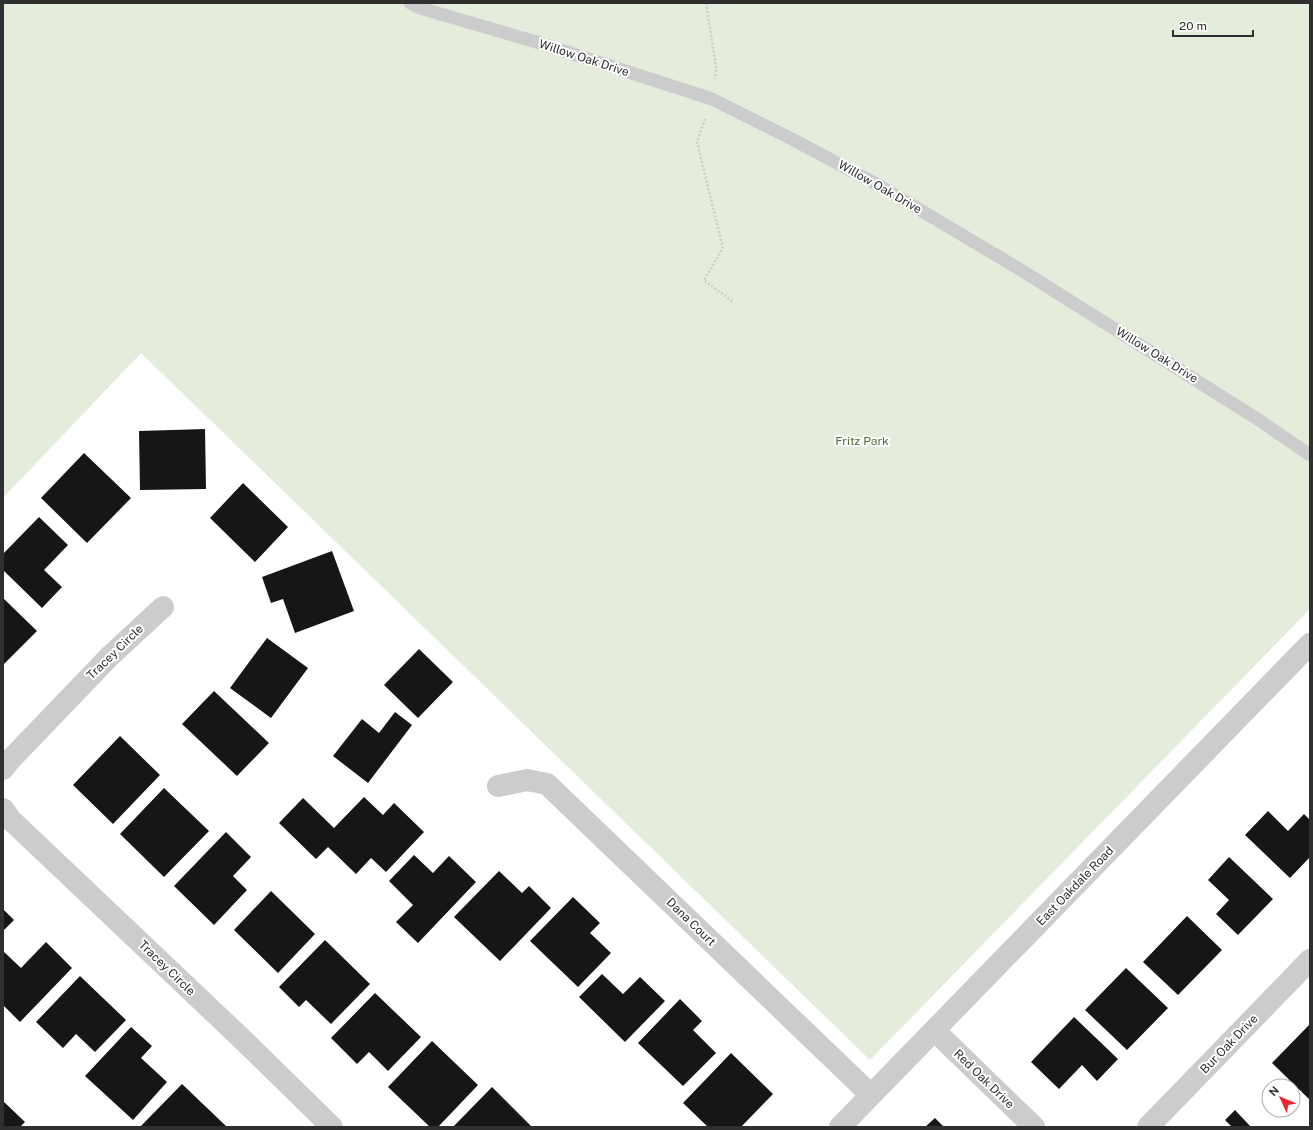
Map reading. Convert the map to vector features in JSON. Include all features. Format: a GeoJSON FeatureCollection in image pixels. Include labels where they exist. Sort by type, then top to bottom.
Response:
{"type":"FeatureCollection","features":[{"type":"Feature","properties":{"kind":"street","name":"Tracey Circle"},"geometry":{"type":"LineString","coordinates":[[3,769],[10,759],[109,657],[163,607]]}},
{"type":"Feature","properties":{"kind":"street","name":"East Oakdale Road"},"geometry":{"type":"LineString","coordinates":[[840,1127],[1310,644]]}},
{"type":"Feature","properties":{"kind":"street","name":"Dana Court"},"geometry":{"type":"LineString","coordinates":[[498,786],[527,780],[547,784],[871,1095]]}},
{"type":"Feature","properties":{"kind":"street","name":"Tracey Circle"},"geometry":{"type":"LineString","coordinates":[[3,809],[11,820],[332,1127]]}},
{"type":"Feature","properties":{"kind":"street","name":"Bur Oak Drive"},"geometry":{"type":"LineString","coordinates":[[1148,1127],[1310,960]]}},
{"type":"Feature","properties":{"kind":"street","name":"Red Oak Drive"},"geometry":{"type":"LineString","coordinates":[[935,1031],[1034,1127]]}},
{"type":"Feature","properties":{"kind":"lane","name":"Willow Oak Drive"},"geometry":{"type":"LineString","coordinates":[[410,3],[420,8],[533,41],[712,99],[790,138],[880,186],[1021,270],[1259,420],[1310,455]]}},
{"type":"Feature","properties":{"kind":"path"},"geometry":{"type":"LineString","coordinates":[[706,3],[716,67],[712,99],[696,142],[723,248],[704,280],[733,302]]}},
{"type":"Feature","properties":{"kind":"green space","name":"Fritz Park"},"geometry":{"type":"Polygon","coordinates":[[[3,3],[1310,3],[1310,609],[870,1060],[141,353],[3,498],[3,3]]]}},
{"type":"Feature","properties":{"kind":"building"},"geometry":{"type":"Polygon","coordinates":[[[205,429],[206,489],[140,490],[139,431],[205,429]]]}},
{"type":"Feature","properties":{"kind":"building"},"geometry":{"type":"Polygon","coordinates":[[[84,453],[131,498],[87,543],[41,498],[84,453]]]}},
{"type":"Feature","properties":{"kind":"building"},"geometry":{"type":"Polygon","coordinates":[[[243,483],[288,527],[255,562],[210,518],[243,483]]]}},
{"type":"Feature","properties":{"kind":"building"},"geometry":{"type":"Polygon","coordinates":[[[39,517],[68,545],[44,570],[62,587],[42,608],[3,570],[3,554],[39,517]]]}},
{"type":"Feature","properties":{"kind":"building"},"geometry":{"type":"Polygon","coordinates":[[[332,551],[354,611],[295,633],[283,599],[271,603],[262,577],[332,551]]]}},
{"type":"Feature","properties":{"kind":"building"},"geometry":{"type":"Polygon","coordinates":[[[3,598],[37,631],[3,665],[3,598]]]}},
{"type":"Feature","properties":{"kind":"building"},"geometry":{"type":"Polygon","coordinates":[[[267,638],[308,668],[271,718],[230,688],[267,638]]]}},
{"type":"Feature","properties":{"kind":"building"},"geometry":{"type":"Polygon","coordinates":[[[419,649],[453,682],[418,718],[384,685],[419,649]]]}},
{"type":"Feature","properties":{"kind":"building"},"geometry":{"type":"Polygon","coordinates":[[[214,691],[269,743],[237,776],[182,724],[214,691]]]}},
{"type":"Feature","properties":{"kind":"building"},"geometry":{"type":"Polygon","coordinates":[[[395,712],[412,725],[368,783],[333,756],[362,719],[379,733],[395,712]]]}},
{"type":"Feature","properties":{"kind":"building"},"geometry":{"type":"Polygon","coordinates":[[[120,736],[160,775],[113,824],[73,785],[120,736]]]}},
{"type":"Feature","properties":{"kind":"building"},"geometry":{"type":"Polygon","coordinates":[[[164,788],[209,831],[164,877],[120,834],[164,788]]]}},
{"type":"Feature","properties":{"kind":"building"},"geometry":{"type":"Polygon","coordinates":[[[364,797],[383,815],[394,803],[424,832],[386,872],[371,858],[356,874],[328,847],[316,859],[279,823],[303,798],[334,828],[364,797]]]}},
{"type":"Feature","properties":{"kind":"building"},"geometry":{"type":"Polygon","coordinates":[[[1268,811],[1288,831],[1304,814],[1310,820],[1310,857],[1290,878],[1245,835],[1268,811]]]}},
{"type":"Feature","properties":{"kind":"building"},"geometry":{"type":"Polygon","coordinates":[[[226,832],[251,857],[233,876],[247,890],[214,925],[174,886],[226,832]]]}},
{"type":"Feature","properties":{"kind":"building"},"geometry":{"type":"Polygon","coordinates":[[[414,855],[433,873],[449,856],[476,882],[418,943],[396,922],[413,905],[389,881],[414,855]]]}},
{"type":"Feature","properties":{"kind":"building"},"geometry":{"type":"Polygon","coordinates":[[[1229,857],[1273,899],[1238,935],[1216,914],[1229,900],[1208,880],[1229,857]]]}},
{"type":"Feature","properties":{"kind":"building"},"geometry":{"type":"Polygon","coordinates":[[[499,871],[522,893],[529,886],[551,908],[500,961],[454,917],[499,871]]]}},
{"type":"Feature","properties":{"kind":"building"},"geometry":{"type":"Polygon","coordinates":[[[271,891],[315,934],[278,973],[234,930],[271,891]]]}},
{"type":"Feature","properties":{"kind":"building"},"geometry":{"type":"Polygon","coordinates":[[[573,897],[600,923],[590,933],[611,953],[578,987],[530,941],[573,897]]]}},
{"type":"Feature","properties":{"kind":"building"},"geometry":{"type":"Polygon","coordinates":[[[3,909],[14,920],[3,931],[3,909]]]}},
{"type":"Feature","properties":{"kind":"building"},"geometry":{"type":"Polygon","coordinates":[[[1187,916],[1222,950],[1178,995],[1143,962],[1187,916]]]}},
{"type":"Feature","properties":{"kind":"building"},"geometry":{"type":"Polygon","coordinates":[[[325,940],[370,984],[331,1024],[306,1000],[299,1007],[279,987],[325,940]]]}},
{"type":"Feature","properties":{"kind":"building"},"geometry":{"type":"Polygon","coordinates":[[[46,942],[72,968],[20,1022],[3,1005],[3,951],[21,968],[46,942]]]}},
{"type":"Feature","properties":{"kind":"building"},"geometry":{"type":"Polygon","coordinates":[[[1126,968],[1168,1008],[1127,1050],[1085,1010],[1126,968]]]}},
{"type":"Feature","properties":{"kind":"building"},"geometry":{"type":"Polygon","coordinates":[[[602,974],[623,994],[640,977],[665,1001],[625,1042],[579,997],[602,974]]]}},
{"type":"Feature","properties":{"kind":"building"},"geometry":{"type":"Polygon","coordinates":[[[80,976],[126,1020],[95,1052],[76,1034],[63,1048],[36,1022],[80,976]]]}},
{"type":"Feature","properties":{"kind":"building"},"geometry":{"type":"Polygon","coordinates":[[[375,993],[421,1037],[388,1071],[369,1052],[357,1064],[331,1038],[375,993]]]}},
{"type":"Feature","properties":{"kind":"building"},"geometry":{"type":"Polygon","coordinates":[[[680,999],[702,1021],[693,1030],[716,1053],[683,1086],[638,1043],[680,999]]]}},
{"type":"Feature","properties":{"kind":"building"},"geometry":{"type":"Polygon","coordinates":[[[1074,1017],[1118,1059],[1097,1081],[1082,1065],[1059,1089],[1031,1062],[1074,1017]]]}},
{"type":"Feature","properties":{"kind":"building"},"geometry":{"type":"Polygon","coordinates":[[[1310,1024],[1310,1100],[1301,1091],[1301,1078],[1287,1078],[1272,1063],[1310,1024]]]}},
{"type":"Feature","properties":{"kind":"building"},"geometry":{"type":"Polygon","coordinates":[[[131,1027],[152,1046],[141,1058],[167,1082],[133,1120],[85,1076],[131,1027]]]}},
{"type":"Feature","properties":{"kind":"building"},"geometry":{"type":"Polygon","coordinates":[[[432,1041],[478,1085],[438,1127],[430,1127],[388,1087],[432,1041]]]}},
{"type":"Feature","properties":{"kind":"building"},"geometry":{"type":"Polygon","coordinates":[[[731,1053],[773,1094],[741,1127],[708,1127],[683,1103],[731,1053]]]}},
{"type":"Feature","properties":{"kind":"building"},"geometry":{"type":"Polygon","coordinates":[[[182,1084],[227,1127],[142,1127],[141,1126],[182,1084]]]}},
{"type":"Feature","properties":{"kind":"building"},"geometry":{"type":"Polygon","coordinates":[[[492,1087],[532,1127],[453,1127],[492,1087]]]}},
{"type":"Feature","properties":{"kind":"building"},"geometry":{"type":"Polygon","coordinates":[[[3,1101],[25,1122],[20,1127],[3,1127],[3,1101]]]}},
{"type":"Feature","properties":{"kind":"building"},"geometry":{"type":"Polygon","coordinates":[[[1235,1110],[1250,1126],[1249,1127],[1232,1127],[1225,1120],[1235,1110]]]}},
{"type":"Feature","properties":{"kind":"building"},"geometry":{"type":"Polygon","coordinates":[[[935,1118],[944,1127],[925,1127],[935,1118]]]}}]}
